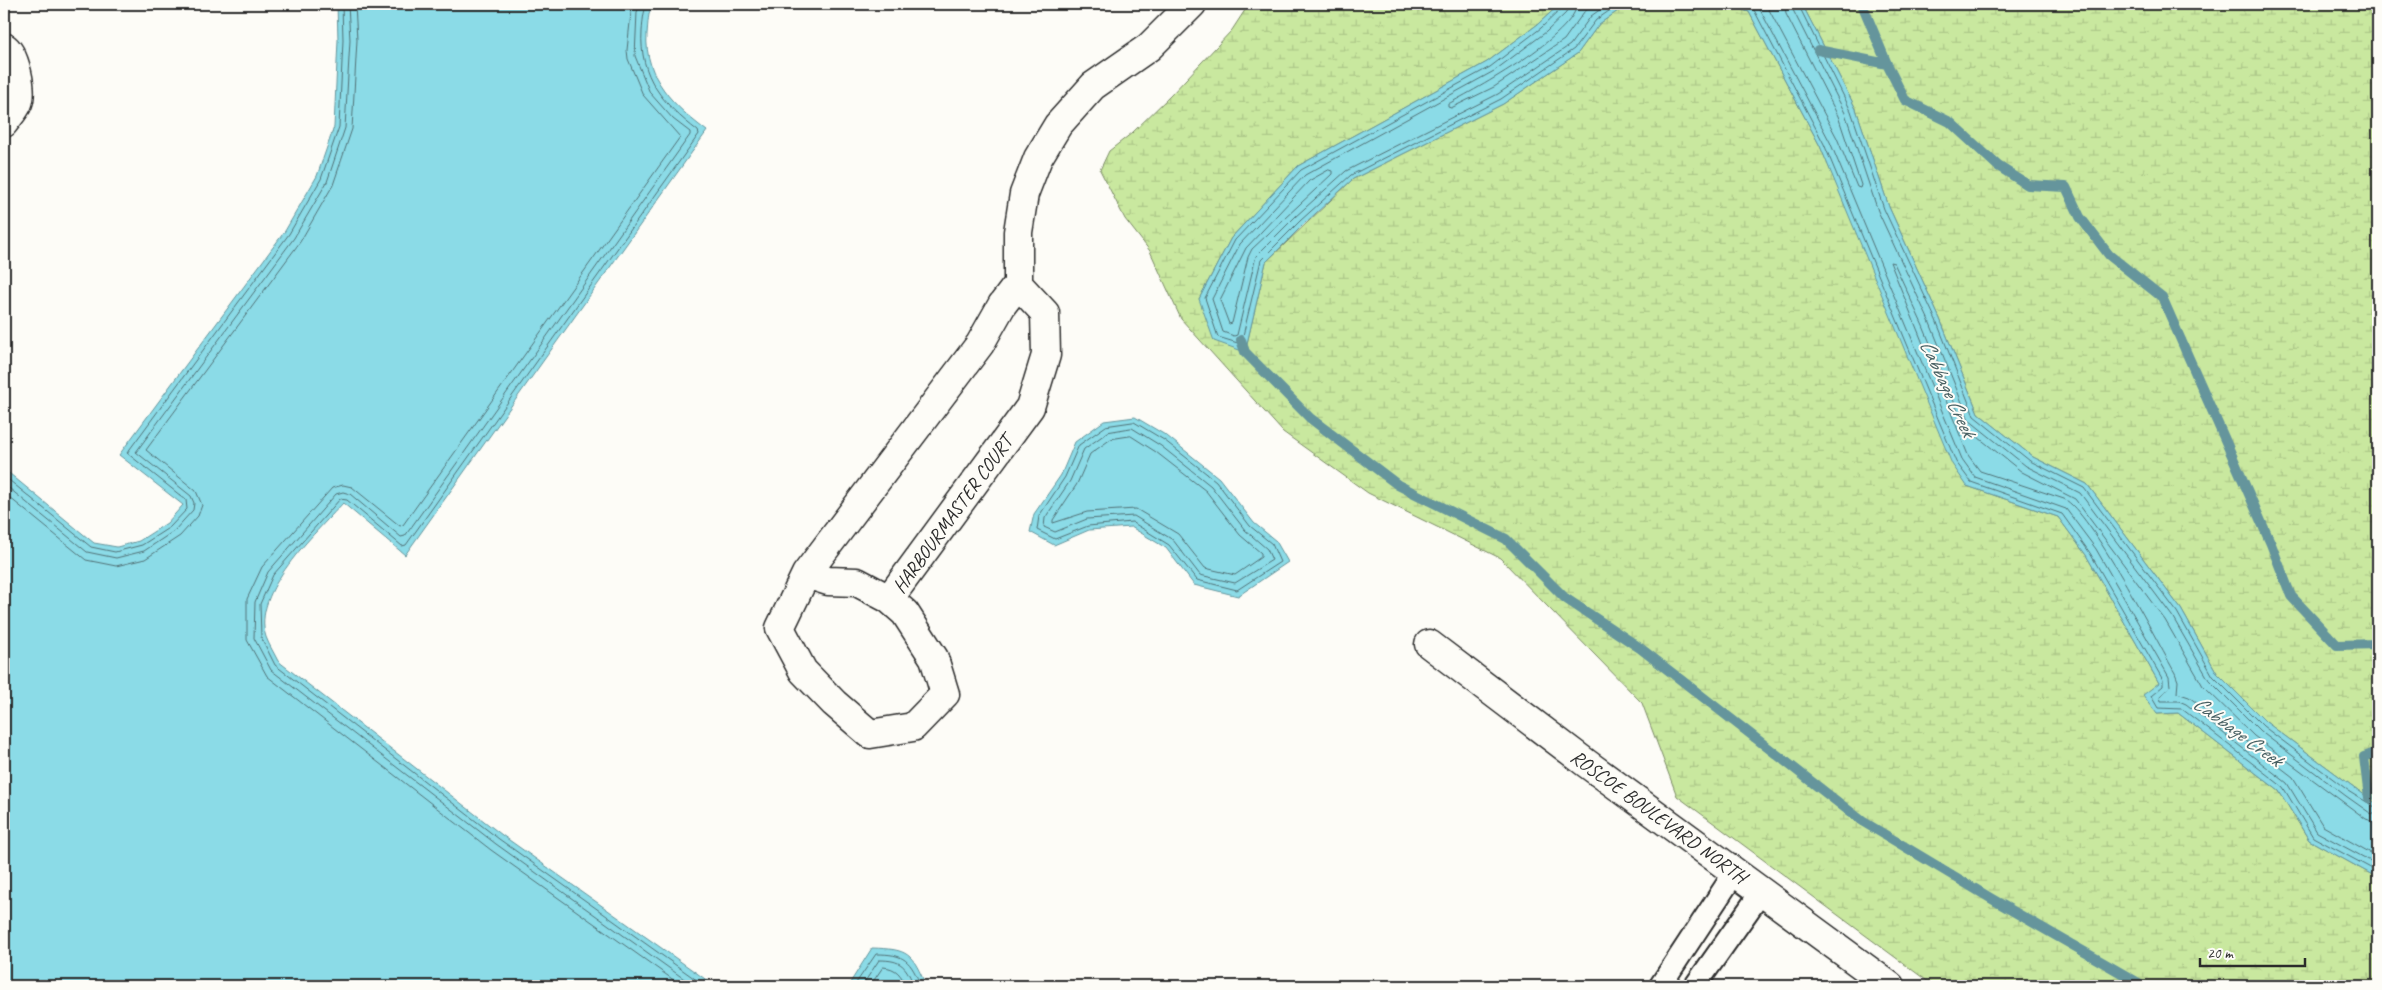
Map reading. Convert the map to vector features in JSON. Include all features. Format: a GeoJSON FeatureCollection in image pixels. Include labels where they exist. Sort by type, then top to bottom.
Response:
{"type":"FeatureCollection","features":[{"type":"Feature","properties":{"kind":"street"},"geometry":{"type":"LineString","coordinates":[[1018,284],[1018,232],[1024,194],[1038,158],[1058,125],[1093,86],[1149,47],[1192,4]]}},
{"type":"Feature","properties":{"kind":"street"},"geometry":{"type":"LineString","coordinates":[[4,47],[8,49],[18,72],[19,102],[4,123]]}},
{"type":"Feature","properties":{"kind":"street","name":"HARBOURMASTER COURT"},"geometry":{"type":"LineString","coordinates":[[1018,284],[1046,313],[1046,355],[1030,407],[889,599],[905,613],[934,658],[945,694],[913,727],[870,734],[834,703],[803,672],[780,628],[806,574],[980,344],[1002,305],[1018,284]]}},
{"type":"Feature","properties":{"kind":"street"},"geometry":{"type":"LineString","coordinates":[[806,574],[828,581],[857,582],[889,599]]}},
{"type":"Feature","properties":{"kind":"street","name":"ROSCOE BOULEVARD NORTH"},"geometry":{"type":"LineString","coordinates":[[1429,644],[1890,986]]}},
{"type":"Feature","properties":{"kind":"lane"},"geometry":{"type":"LineString","coordinates":[[1660,986],[1735,872]]}},
{"type":"Feature","properties":{"kind":"lane"},"geometry":{"type":"LineString","coordinates":[[1695,986],[1762,891]]}},
{"type":"Feature","properties":{"kind":"green space"},"geometry":{"type":"Polygon","coordinates":[[[1249,4],[1560,4],[1538,24],[1487,62],[1298,166],[1231,238],[1199,299],[1245,352],[1266,262],[1353,179],[1503,104],[1578,53],[1599,24],[1628,4],[1725,4],[1749,12],[1820,146],[1967,486],[2058,517],[2086,555],[2159,683],[2157,714],[2178,713],[2279,791],[2309,840],[2378,878],[2378,986],[1934,986],[1677,796],[1642,703],[1500,558],[1368,493],[1283,432],[1181,319],[1150,251],[1125,219],[1100,170],[1109,151],[1132,133],[1171,95],[1232,30],[1249,4]]]}},
{"type":"Feature","properties":{"kind":"green space"},"geometry":{"type":"Polygon","coordinates":[[[1802,4],[2378,4],[2378,805],[2266,722],[2217,673],[2181,609],[2087,484],[2033,457],[1978,413],[1940,319],[1889,207],[1856,109],[1802,4]]]}},
{"type":"Feature","properties":{"kind":"water"},"geometry":{"type":"Polygon","coordinates":[[[337,4],[652,4],[648,22],[647,50],[656,78],[673,101],[707,131],[405,555],[343,503],[288,565],[276,583],[268,601],[264,620],[266,637],[278,661],[502,835],[715,986],[4,986],[4,469],[94,543],[117,547],[139,541],[167,523],[183,505],[119,455],[285,231],[317,176],[334,127],[338,40],[337,4]]]}},
{"type":"Feature","properties":{"kind":"water"},"geometry":{"type":"Polygon","coordinates":[[[1560,4],[1628,4],[1599,24],[1578,53],[1503,104],[1353,179],[1266,262],[1245,352],[1214,341],[1199,299],[1231,238],[1298,166],[1487,62],[1538,24],[1560,4]]]}},
{"type":"Feature","properties":{"kind":"water","name":"Cabbage Creek"},"geometry":{"type":"Polygon","coordinates":[[[1725,4],[1802,4],[1856,109],[1889,207],[1940,319],[1978,413],[2033,457],[2087,484],[2181,609],[2217,673],[2266,722],[2378,805],[2378,878],[2309,840],[2279,791],[2178,713],[2157,714],[2143,695],[2159,683],[2086,555],[2058,517],[1967,486],[1952,464],[1820,146],[1749,12],[1725,4]]]}},
{"type":"Feature","properties":{"kind":"water"},"geometry":{"type":"Polygon","coordinates":[[[1135,417],[1167,436],[1219,478],[1254,523],[1276,541],[1288,562],[1238,596],[1194,585],[1166,548],[1131,527],[1089,530],[1054,545],[1030,532],[1034,514],[1061,475],[1075,442],[1104,421],[1135,417]]]}},
{"type":"Feature","properties":{"kind":"water"},"geometry":{"type":"Polygon","coordinates":[[[872,948],[894,950],[908,955],[917,966],[926,986],[848,986],[872,948]]]}},
{"type":"Feature","properties":{"kind":"waterway"},"geometry":{"type":"LineString","coordinates":[[1862,4],[1887,64]]}},
{"type":"Feature","properties":{"kind":"waterway"},"geometry":{"type":"LineString","coordinates":[[1818,50],[1887,64],[1905,100],[1950,122],[1998,166],[2028,185],[2066,187],[2080,217],[2109,255],[2162,297],[2271,544],[2291,596],[2337,645],[2378,644]]}},
{"type":"Feature","properties":{"kind":"waterway"},"geometry":{"type":"LineString","coordinates":[[1241,340],[1245,352],[1310,418],[1398,485],[1506,539],[1565,598],[1640,648],[1862,821],[1992,899],[2144,986]]}},
{"type":"Feature","properties":{"kind":"waterway"},"geometry":{"type":"LineString","coordinates":[[2369,798],[2364,757],[2378,752]]}}]}
